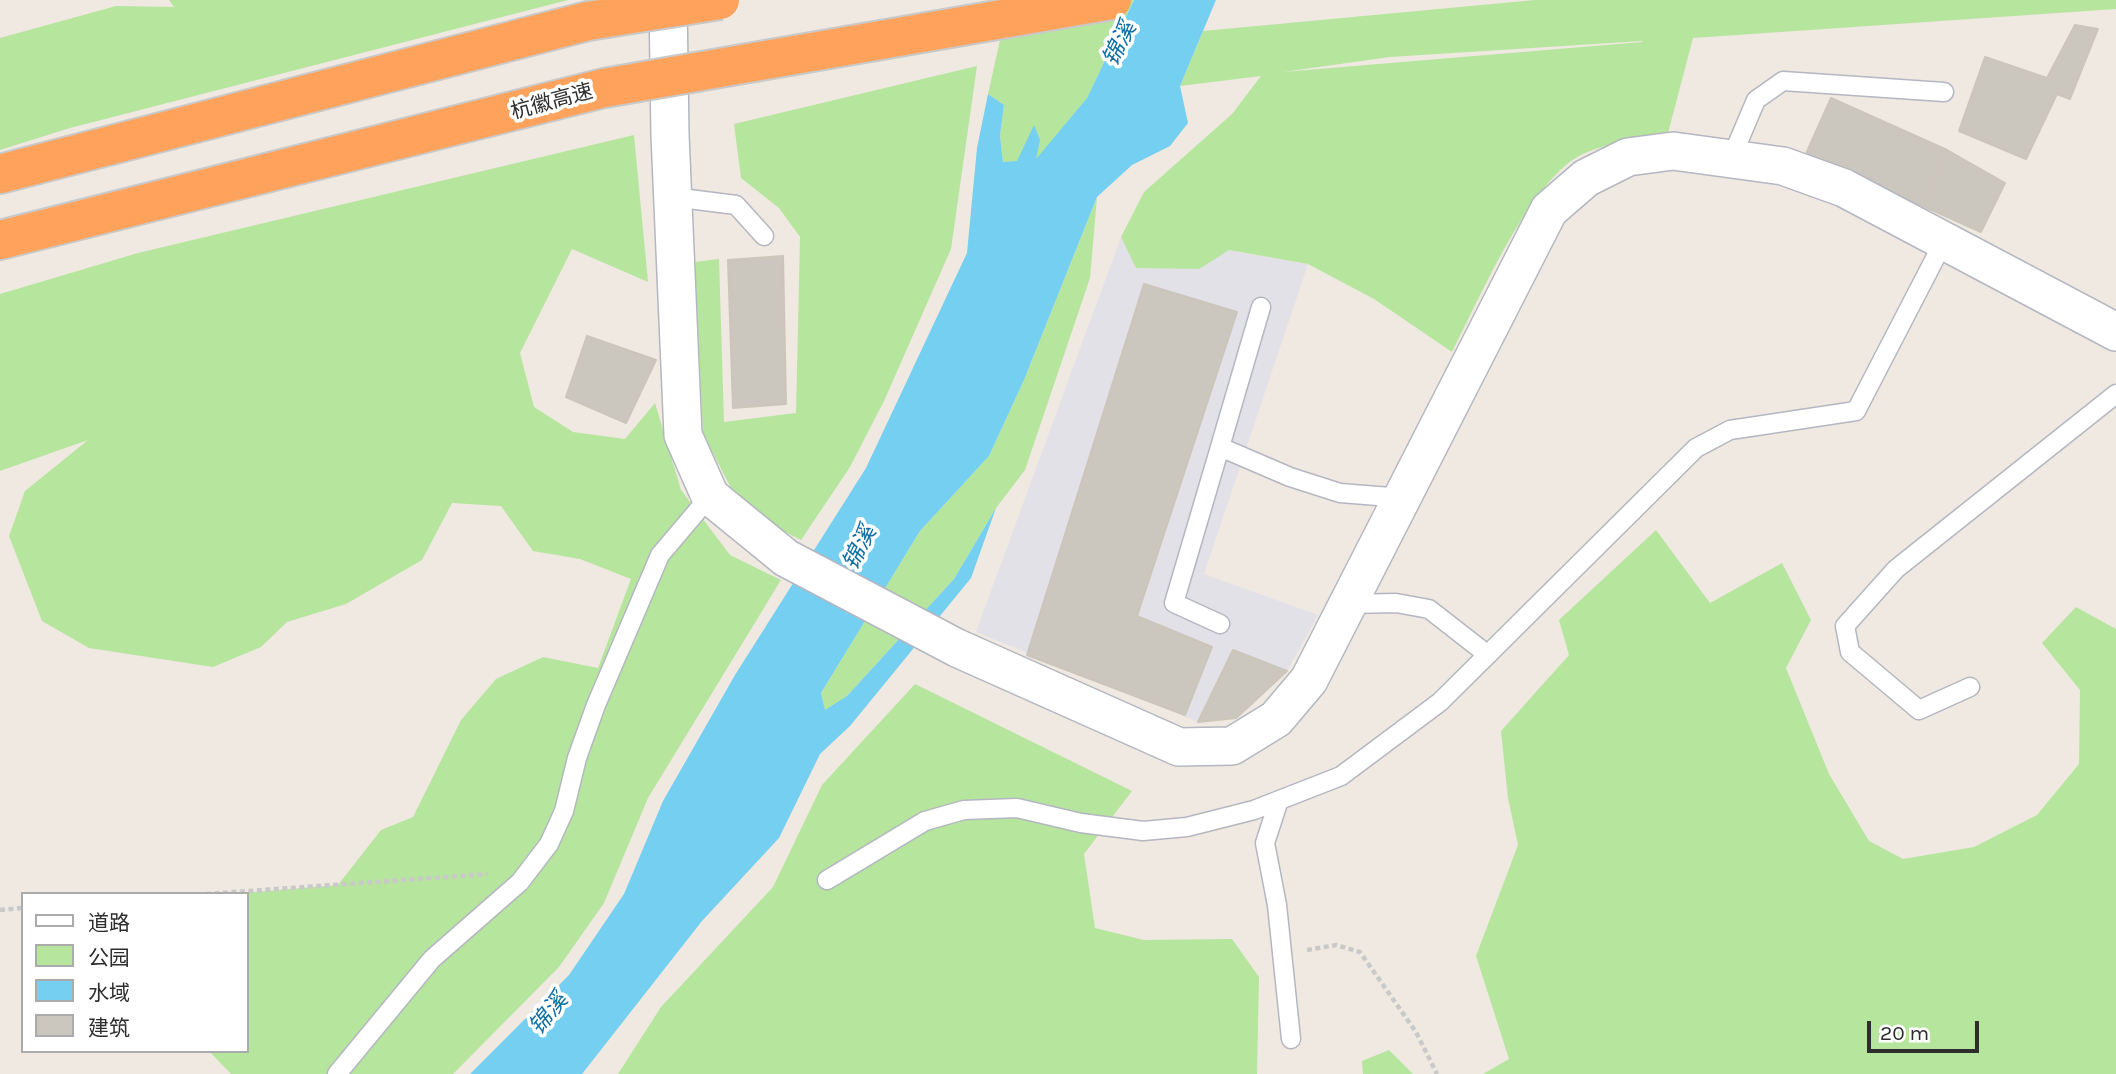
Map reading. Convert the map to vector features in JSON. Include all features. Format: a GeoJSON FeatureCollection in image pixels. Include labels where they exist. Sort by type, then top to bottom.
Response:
{"type":"FeatureCollection","features":[{"type":"Feature","properties":{"kind":"highway"},"geometry":{"type":"LineString","coordinates":[[0,174],[588,21],[720,0]]}},
{"type":"Feature","properties":{"kind":"highway","name":"杭徽高速"},"geometry":{"type":"LineString","coordinates":[[0,240],[604,88],[1112,0]]}},
{"type":"Feature","properties":{"kind":"street"},"geometry":{"type":"LineString","coordinates":[[668,0],[683,435],[710,496],[786,558],[957,648],[1179,747],[1232,746],[1276,719],[1310,680],[1549,210],[1586,178],[1628,157],[1673,151],[1783,166],[1844,188],[2116,332]]}},
{"type":"Feature","properties":{"kind":"lane"},"geometry":{"type":"LineString","coordinates":[[1731,159],[1756,100],[1783,81],[1944,92]]}},
{"type":"Feature","properties":{"kind":"lane"},"geometry":{"type":"LineString","coordinates":[[673,197],[736,205],[764,236]]}},
{"type":"Feature","properties":{"kind":"lane"},"geometry":{"type":"LineString","coordinates":[[827,880],[925,821],[964,810],[1017,808],[1081,823],[1143,831],[1186,827],[1254,810],[1341,776],[1440,702],[1696,448],[1730,430],[1856,411],[1944,241]]}},
{"type":"Feature","properties":{"kind":"lane"},"geometry":{"type":"LineString","coordinates":[[1220,624],[1174,603],[1261,307]]}},
{"type":"Feature","properties":{"kind":"lane"},"geometry":{"type":"LineString","coordinates":[[1970,687],[1919,710],[1850,652],[1845,626],[1896,569],[2116,394]]}},
{"type":"Feature","properties":{"kind":"lane"},"geometry":{"type":"LineString","coordinates":[[1220,447],[1290,477],[1340,493],[1403,498]]}},
{"type":"Feature","properties":{"kind":"lane"},"geometry":{"type":"LineString","coordinates":[[338,1074],[432,959],[520,882],[549,844],[565,811],[577,758],[596,705],[660,555],[710,496]]}},
{"type":"Feature","properties":{"kind":"lane"},"geometry":{"type":"LineString","coordinates":[[1349,604],[1396,603],[1429,609],[1488,655]]}},
{"type":"Feature","properties":{"kind":"lane"},"geometry":{"type":"LineString","coordinates":[[1279,800],[1265,843],[1292,1039]]}},
{"type":"Feature","properties":{"kind":"path"},"geometry":{"type":"LineString","coordinates":[[232,892],[484,873],[520,882]]}},
{"type":"Feature","properties":{"kind":"path"},"geometry":{"type":"LineString","coordinates":[[0,910],[21,908]]}},
{"type":"Feature","properties":{"kind":"path"},"geometry":{"type":"LineString","coordinates":[[1282,954],[1336,945],[1360,952],[1416,1032],[1437,1074]]}},
{"type":"Feature","properties":{"kind":"shaded area"},"geometry":{"type":"Polygon","coordinates":[[[1121,237],[1229,250],[1308,264],[1204,574],[1318,615],[1287,671],[1246,711],[1198,722],[976,632],[1121,237]]]}},
{"type":"Feature","properties":{"kind":"green space"},"geometry":{"type":"Polygon","coordinates":[[[169,0],[568,0],[70,128],[0,150],[0,38],[116,6],[174,7],[169,0]]]}},
{"type":"Feature","properties":{"kind":"green space"},"geometry":{"type":"Polygon","coordinates":[[[1009,0],[1134,0],[1087,98],[1035,161],[1003,162],[1000,136],[1004,105],[988,94],[1009,0]]]}},
{"type":"Feature","properties":{"kind":"green space"},"geometry":{"type":"Polygon","coordinates":[[[1535,0],[2116,0],[2116,9],[1693,38],[1668,133],[1615,143],[1585,153],[1565,166],[1545,186],[1508,242],[1452,352],[1374,299],[1308,264],[1229,250],[1199,269],[1136,268],[1121,237],[1144,192],[1232,114],[1261,76],[1180,86],[1203,31],[1535,0]],[[1642,42],[1390,57],[1283,72],[1642,42]]]}},
{"type":"Feature","properties":{"kind":"green space"},"geometry":{"type":"Polygon","coordinates":[[[977,66],[951,249],[884,401],[850,467],[801,540],[754,516],[731,488],[703,434],[695,262],[719,259],[724,422],[796,413],[800,237],[779,208],[741,178],[734,124],[977,66]]]}},
{"type":"Feature","properties":{"kind":"green space"},"geometry":{"type":"Polygon","coordinates":[[[634,135],[648,282],[572,249],[520,353],[534,407],[573,432],[625,439],[655,403],[681,490],[730,555],[781,580],[648,798],[604,903],[559,967],[453,1074],[231,1074],[211,1053],[248,1053],[248,893],[338,885],[381,830],[413,817],[461,720],[496,679],[543,657],[598,668],[631,579],[580,559],[533,551],[501,506],[452,503],[422,560],[346,604],[287,622],[261,647],[213,667],[89,648],[42,621],[9,536],[25,491],[88,440],[0,471],[0,294],[138,253],[634,135]]]}},
{"type":"Feature","properties":{"kind":"green space"},"geometry":{"type":"Polygon","coordinates":[[[1097,197],[1090,278],[1025,470],[996,508],[954,579],[847,696],[825,711],[821,693],[920,531],[989,456],[1024,380],[1097,197]]]}},
{"type":"Feature","properties":{"kind":"green space"},"geometry":{"type":"Polygon","coordinates":[[[1656,530],[1710,603],[1782,563],[1811,620],[1786,668],[1829,774],[1869,841],[1903,859],[1974,847],[2037,815],[2079,764],[2080,690],[2042,643],[2076,607],[2116,629],[2116,1074],[1483,1074],[1509,1059],[1476,956],[1518,845],[1508,798],[1501,731],[1569,655],[1559,620],[1656,530]]]}},
{"type":"Feature","properties":{"kind":"green space"},"geometry":{"type":"Polygon","coordinates":[[[915,684],[1132,791],[1084,854],[1095,928],[1144,940],[1232,939],[1259,977],[1257,1074],[618,1074],[661,1007],[773,887],[822,785],[915,684]]]}},
{"type":"Feature","properties":{"kind":"green space"},"geometry":{"type":"Polygon","coordinates":[[[1389,1050],[1413,1074],[1363,1074],[1362,1061],[1389,1050]]]}},
{"type":"Feature","properties":{"kind":"water","name":"锦溪"},"geometry":{"type":"Polygon","coordinates":[[[1134,0],[1216,0],[1180,86],[1188,123],[1170,146],[1132,165],[1097,197],[1024,380],[989,456],[920,531],[821,693],[825,710],[847,696],[954,579],[996,508],[971,578],[850,726],[820,754],[779,838],[702,921],[582,1074],[470,1074],[569,975],[624,894],[663,801],[735,675],[866,468],[967,253],[977,148],[988,94],[1004,105],[1000,136],[1003,162],[1017,161],[1034,125],[1040,140],[1036,159],[1087,98],[1134,0]]]}},
{"type":"Feature","properties":{"kind":"building"},"geometry":{"type":"Polygon","coordinates":[[[2075,25],[2098,29],[2070,99],[2057,94],[2026,159],[1959,131],[1985,57],[2047,78],[2075,25]]]}},
{"type":"Feature","properties":{"kind":"building"},"geometry":{"type":"Polygon","coordinates":[[[1831,98],[1947,150],[1923,206],[1805,156],[1831,98]]]}},
{"type":"Feature","properties":{"kind":"building"},"geometry":{"type":"Polygon","coordinates":[[[1947,150],[2005,183],[1981,232],[1923,206],[1947,150]]]}},
{"type":"Feature","properties":{"kind":"building"},"geometry":{"type":"Polygon","coordinates":[[[783,256],[786,404],[733,408],[728,260],[783,256]]]}},
{"type":"Feature","properties":{"kind":"building"},"geometry":{"type":"Polygon","coordinates":[[[1144,284],[1237,312],[1137,616],[1212,647],[1185,715],[1027,655],[1144,284]]]}},
{"type":"Feature","properties":{"kind":"building"},"geometry":{"type":"Polygon","coordinates":[[[587,336],[656,360],[626,423],[566,397],[587,336]]]}},
{"type":"Feature","properties":{"kind":"building"},"geometry":{"type":"Polygon","coordinates":[[[1233,650],[1287,671],[1236,718],[1198,722],[1233,650]]]}}]}
